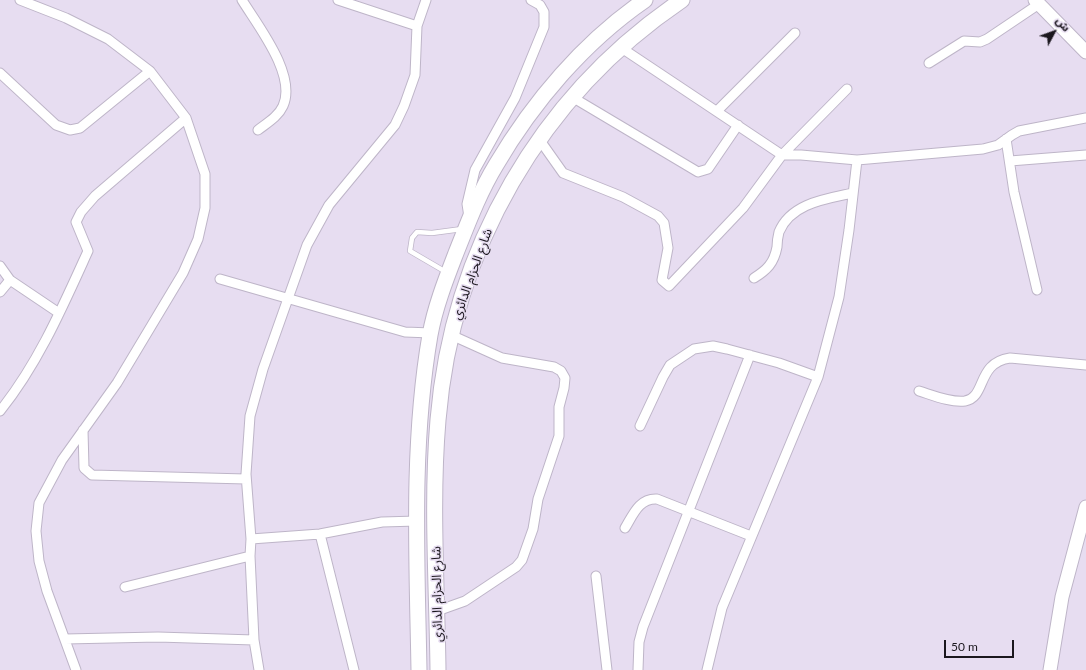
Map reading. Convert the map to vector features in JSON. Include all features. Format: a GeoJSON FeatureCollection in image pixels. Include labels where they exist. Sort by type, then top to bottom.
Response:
{"type":"FeatureCollection","features":[{"type":"Feature","properties":{"kind":"main road","name":"شارع الحزام الدائري"},"geometry":{"type":"LineString","coordinates":[[419,670],[417,448],[430,333],[448,273],[468,223],[495,166],[528,115],[566,71],[601,34],[645,0]]}},
{"type":"Feature","properties":{"kind":"main road","name":"شارع الحزام الدائري"},"geometry":{"type":"LineString","coordinates":[[438,670],[436,453],[442,389],[451,335],[460,299],[494,213],[539,139],[572,97],[620,47],[657,16],[682,0]]}},
{"type":"Feature","properties":{"kind":"street"},"geometry":{"type":"LineString","coordinates":[[20,0],[66,18],[108,39],[150,71],[186,118],[205,174],[206,208],[198,239],[183,274],[117,383],[62,460],[38,503],[36,531],[39,561],[47,591],[76,670]]}},
{"type":"Feature","properties":{"kind":"street"},"geometry":{"type":"LineString","coordinates":[[242,0],[270,45],[287,90],[282,108],[272,120],[258,130]]}},
{"type":"Feature","properties":{"kind":"street"},"geometry":{"type":"LineString","coordinates":[[338,0],[352,2],[417,26]]}},
{"type":"Feature","properties":{"kind":"street"},"geometry":{"type":"LineString","coordinates":[[259,670],[254,640],[250,556],[251,539],[246,479],[250,416],[262,369],[307,245],[329,205],[395,125],[404,106],[415,75],[417,26],[426,0]]}},
{"type":"Feature","properties":{"kind":"street"},"geometry":{"type":"LineString","coordinates":[[468,223],[467,204],[475,170],[515,98],[544,27],[544,12],[540,4],[531,0]]}},
{"type":"Feature","properties":{"kind":"street"},"geometry":{"type":"LineString","coordinates":[[929,62],[964,41],[980,42],[987,39],[1037,2],[1086,52]]}},
{"type":"Feature","properties":{"kind":"street"},"geometry":{"type":"LineString","coordinates":[[717,111],[795,33]]}},
{"type":"Feature","properties":{"kind":"street"},"geometry":{"type":"LineString","coordinates":[[620,47],[782,155],[801,155],[857,160],[983,149],[998,145],[1019,132],[1086,118]]}},
{"type":"Feature","properties":{"kind":"street"},"geometry":{"type":"LineString","coordinates":[[0,73],[56,125],[70,130],[80,128],[150,71]]}},
{"type":"Feature","properties":{"kind":"street"},"geometry":{"type":"LineString","coordinates":[[539,139],[563,173],[623,196],[658,216],[664,223],[668,248],[662,280],[669,286],[743,208],[782,155],[847,89]]}},
{"type":"Feature","properties":{"kind":"street"},"geometry":{"type":"LineString","coordinates":[[572,97],[698,172],[708,169],[738,125]]}},
{"type":"Feature","properties":{"kind":"street"},"geometry":{"type":"LineString","coordinates":[[1,409],[17,389],[59,314],[88,251],[76,222],[81,212],[95,196],[186,118]]}},
{"type":"Feature","properties":{"kind":"street"},"geometry":{"type":"LineString","coordinates":[[1006,139],[1014,192],[1037,290]]}},
{"type":"Feature","properties":{"kind":"street"},"geometry":{"type":"LineString","coordinates":[[1010,161],[1086,155]]}},
{"type":"Feature","properties":{"kind":"street"},"geometry":{"type":"LineString","coordinates":[[707,670],[718,622],[751,536],[818,377],[839,297],[850,230],[852,193],[857,160]]}},
{"type":"Feature","properties":{"kind":"street"},"geometry":{"type":"LineString","coordinates":[[754,278],[768,269],[775,256],[779,231],[793,213],[814,201],[852,193]]}},
{"type":"Feature","properties":{"kind":"street"},"geometry":{"type":"LineString","coordinates":[[0,266],[10,280],[59,314]]}},
{"type":"Feature","properties":{"kind":"street"},"geometry":{"type":"LineString","coordinates":[[220,279],[286,300],[405,332],[430,333]]}},
{"type":"Feature","properties":{"kind":"street"},"geometry":{"type":"LineString","coordinates":[[0,292],[10,280]]}},
{"type":"Feature","properties":{"kind":"street"},"geometry":{"type":"LineString","coordinates":[[437,611],[464,602],[516,567],[522,560],[533,529],[538,499],[559,436],[559,407],[565,378],[561,371],[554,367],[502,358],[451,335]]}},
{"type":"Feature","properties":{"kind":"street"},"geometry":{"type":"LineString","coordinates":[[640,426],[670,365],[694,349],[713,346],[779,363],[818,377]]}},
{"type":"Feature","properties":{"kind":"street"},"geometry":{"type":"LineString","coordinates":[[638,670],[639,642],[643,627],[750,355]]}},
{"type":"Feature","properties":{"kind":"street"},"geometry":{"type":"LineString","coordinates":[[919,391],[945,398],[965,401],[972,398],[977,393],[986,372],[992,364],[1000,359],[1010,358],[1086,365]]}},
{"type":"Feature","properties":{"kind":"street"},"geometry":{"type":"LineString","coordinates":[[83,430],[84,468],[92,474],[246,479]]}},
{"type":"Feature","properties":{"kind":"street"},"geometry":{"type":"LineString","coordinates":[[625,528],[637,508],[649,498],[657,499],[751,536]]}},
{"type":"Feature","properties":{"kind":"street"},"geometry":{"type":"LineString","coordinates":[[1050,670],[1062,597],[1086,507]]}},
{"type":"Feature","properties":{"kind":"street"},"geometry":{"type":"LineString","coordinates":[[251,539],[320,534],[382,522],[417,521]]}},
{"type":"Feature","properties":{"kind":"street"},"geometry":{"type":"LineString","coordinates":[[320,534],[354,670]]}},
{"type":"Feature","properties":{"kind":"street"},"geometry":{"type":"LineString","coordinates":[[125,587],[250,556]]}},
{"type":"Feature","properties":{"kind":"street"},"geometry":{"type":"LineString","coordinates":[[596,576],[607,670]]}},
{"type":"Feature","properties":{"kind":"street"},"geometry":{"type":"LineString","coordinates":[[65,639],[158,637],[254,640]]}},
{"type":"Feature","properties":{"kind":"lane"},"geometry":{"type":"LineString","coordinates":[[448,273],[410,251],[412,238],[417,232],[432,233],[468,223]]}}]}
